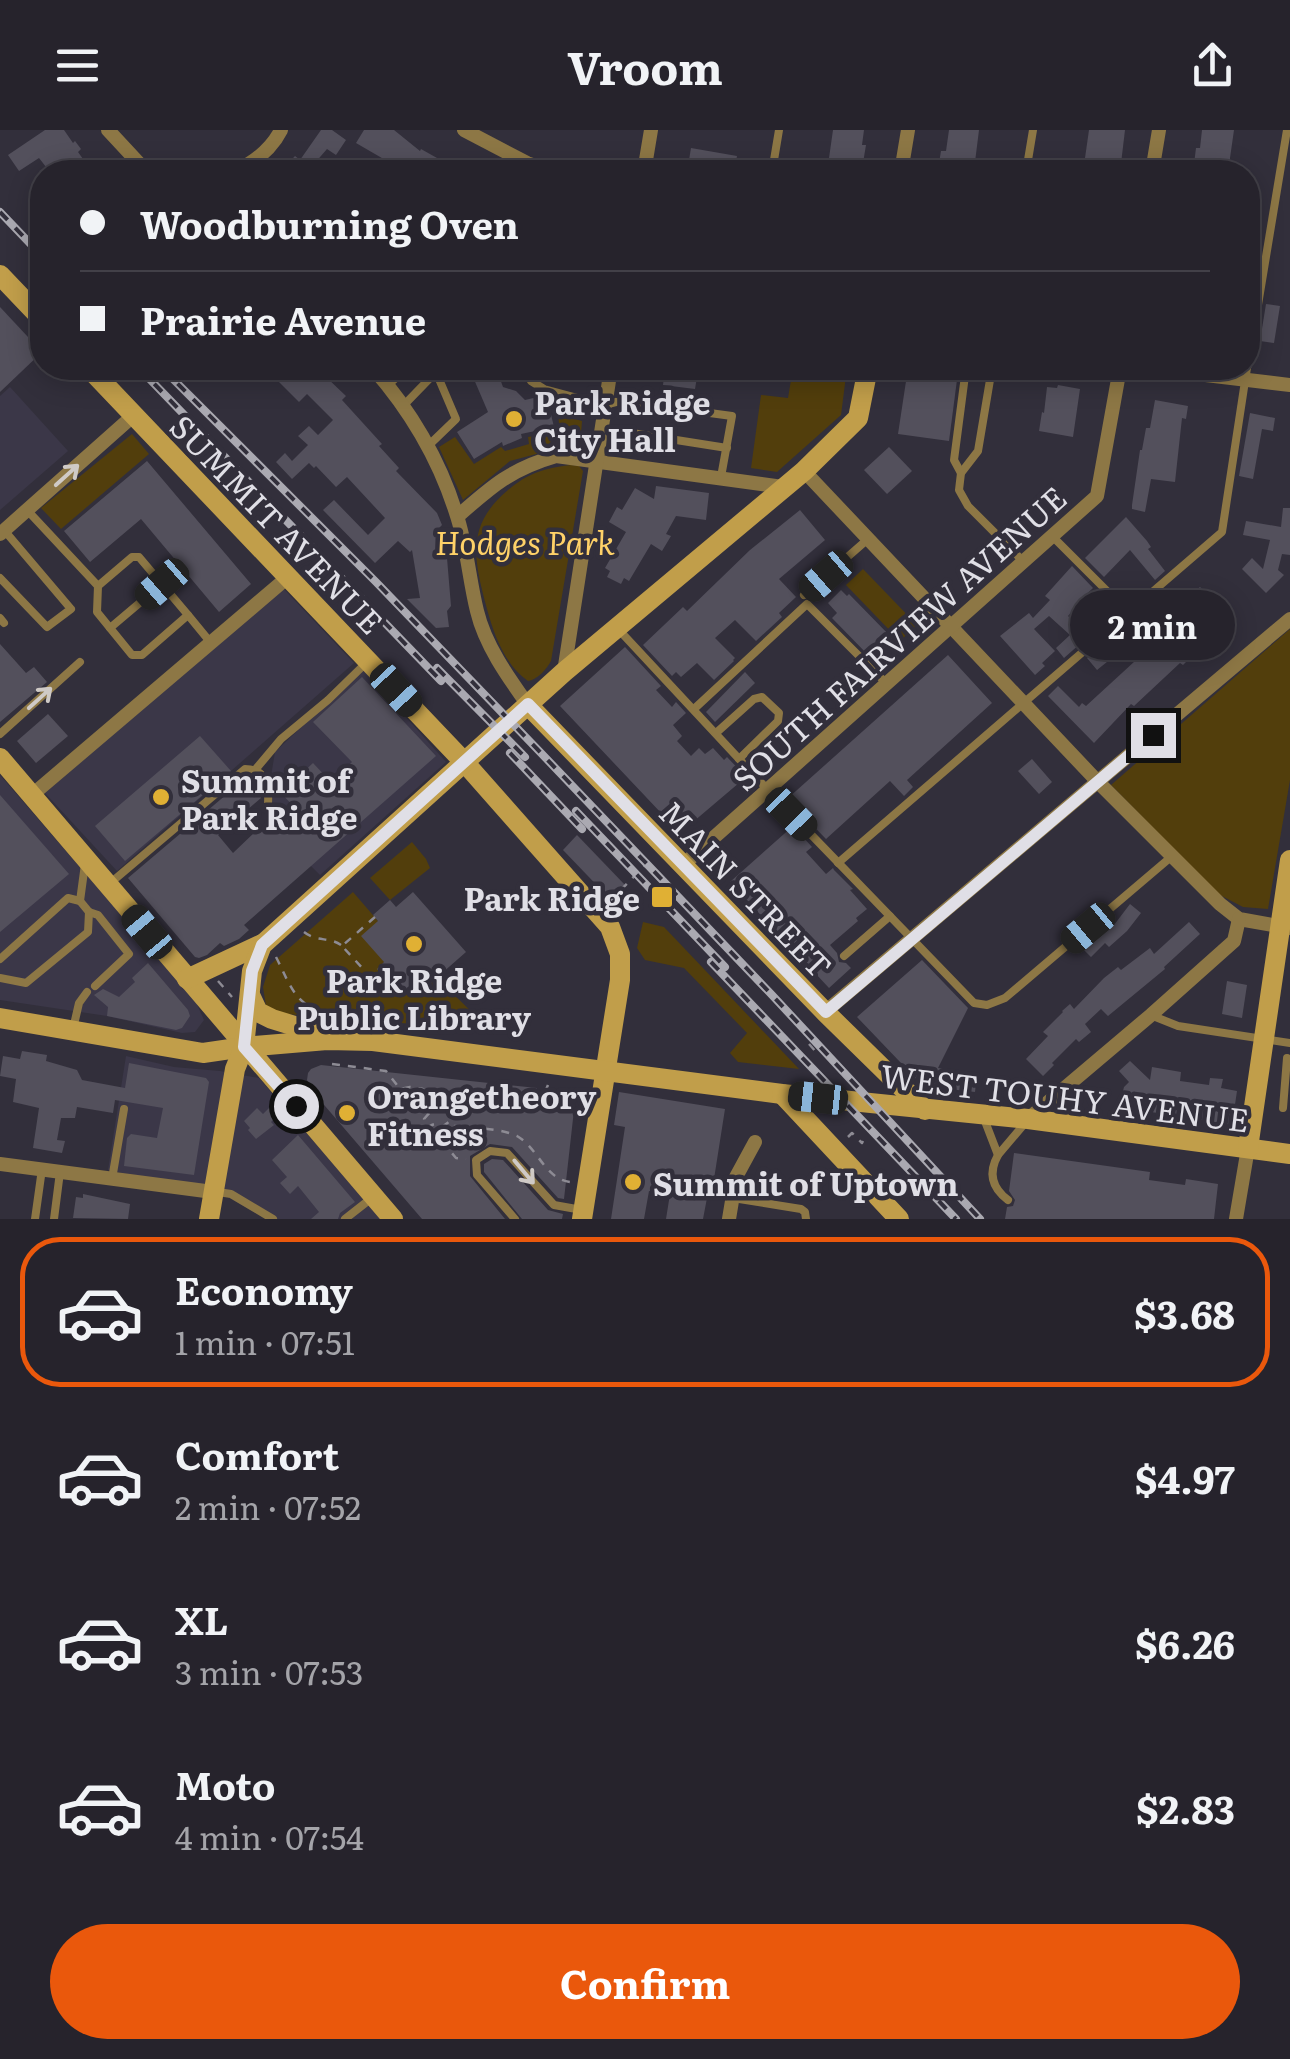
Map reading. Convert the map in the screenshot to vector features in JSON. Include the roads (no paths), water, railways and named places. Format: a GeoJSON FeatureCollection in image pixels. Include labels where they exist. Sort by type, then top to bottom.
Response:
{"type":"FeatureCollection","features":[{"type":"Feature","properties":{"kind":"street"},"geometry":{"type":"LineString","coordinates":[[108,130],[136,160]]}},
{"type":"Feature","properties":{"kind":"street"},"geometry":{"type":"LineString","coordinates":[[256,160],[281,130]]}},
{"type":"Feature","properties":{"kind":"street"},"geometry":{"type":"LineString","coordinates":[[464,130],[521,160]]}},
{"type":"Feature","properties":{"kind":"street"},"geometry":{"type":"LineString","coordinates":[[646,160],[651,130]]}},
{"type":"Feature","properties":{"kind":"street"},"geometry":{"type":"LineString","coordinates":[[903,160],[908,130]]}},
{"type":"Feature","properties":{"kind":"street"},"geometry":{"type":"LineString","coordinates":[[1154,160],[1159,130]]}},
{"type":"Feature","properties":{"kind":"street"},"geometry":{"type":"LineString","coordinates":[[0,275],[30,306]]}},
{"type":"Feature","properties":{"kind":"street"},"geometry":{"type":"LineString","coordinates":[[1260,375],[1290,385]]}},
{"type":"Feature","properties":{"kind":"street","name":"SUMMIT AVENUE"},"geometry":{"type":"LineString","coordinates":[[100,380],[465,762],[610,926],[620,954],[620,980],[582,1214]]}},
{"type":"Feature","properties":{"kind":"street"},"geometry":{"type":"LineString","coordinates":[[384,380],[437,462],[458,516],[478,616],[499,662],[528,704]]}},
{"type":"Feature","properties":{"kind":"street"},"geometry":{"type":"LineString","coordinates":[[564,672],[608,380]]}},
{"type":"Feature","properties":{"kind":"street"},"geometry":{"type":"LineString","coordinates":[[209,1219],[235,1069],[244,1047],[235,996],[255,958],[270,950],[564,672],[804,470],[858,418],[866,380]]}},
{"type":"Feature","properties":{"kind":"street","name":"SOUTH FAIRVIEW AVENUE"},"geometry":{"type":"LineString","coordinates":[[683,865],[1097,496],[1118,380]]}},
{"type":"Feature","properties":{"kind":"street"},"geometry":{"type":"LineString","coordinates":[[2,532],[134,416]]}},
{"type":"Feature","properties":{"kind":"street"},"geometry":{"type":"LineString","coordinates":[[458,516],[501,479],[527,464],[556,456],[782,487]]}},
{"type":"Feature","properties":{"kind":"street"},"geometry":{"type":"LineString","coordinates":[[804,470],[1098,782],[1220,904],[1239,919],[1285,928]]}},
{"type":"Feature","properties":{"kind":"street"},"geometry":{"type":"LineString","coordinates":[[32,795],[288,577]]}},
{"type":"Feature","properties":{"kind":"street"},"geometry":{"type":"LineString","coordinates":[[826,1012],[1290,618]]}},
{"type":"Feature","properties":{"kind":"street","name":"MAIN STREET"},"geometry":{"type":"LineString","coordinates":[[528,704],[925,1110]]}},
{"type":"Feature","properties":{"kind":"street"},"geometry":{"type":"LineString","coordinates":[[3,766],[32,795],[393,1219]]}},
{"type":"Feature","properties":{"kind":"street"},"geometry":{"type":"LineString","coordinates":[[1236,1219],[1285,928],[1290,860]]}},
{"type":"Feature","properties":{"kind":"street"},"geometry":{"type":"LineString","coordinates":[[1028,1119],[1234,940],[1239,919]]}},
{"type":"Feature","properties":{"kind":"street"},"geometry":{"type":"LineString","coordinates":[[187,979],[270,950]]}},
{"type":"Feature","properties":{"kind":"street"},"geometry":{"type":"LineString","coordinates":[[235,996],[272,1019],[338,1040]]}},
{"type":"Feature","properties":{"kind":"street","name":"WEST TOUHY AVENUE"},"geometry":{"type":"LineString","coordinates":[[0,1018],[203,1053],[338,1040],[373,1041],[1290,1154]]}},
{"type":"Feature","properties":{"kind":"street"},"geometry":{"type":"LineString","coordinates":[[782,1094],[892,1216]]}},
{"type":"Feature","properties":{"kind":"street"},"geometry":{"type":"LineString","coordinates":[[729,1219],[736,1177],[754,1142]]}},
{"type":"Feature","properties":{"kind":"street"},"geometry":{"type":"LineString","coordinates":[[0,1164],[213,1192]]}},
{"type":"Feature","properties":{"kind":"lane"},"geometry":{"type":"LineString","coordinates":[[774,160],[779,130]]}},
{"type":"Feature","properties":{"kind":"lane"},"geometry":{"type":"LineString","coordinates":[[1028,160],[1033,130]]}},
{"type":"Feature","properties":{"kind":"lane"},"geometry":{"type":"LineString","coordinates":[[1260,289],[1287,130]]}},
{"type":"Feature","properties":{"kind":"lane"},"geometry":{"type":"LineString","coordinates":[[388,385],[394,380]]}},
{"type":"Feature","properties":{"kind":"lane"},"geometry":{"type":"LineString","coordinates":[[403,406],[429,380]]}},
{"type":"Feature","properties":{"kind":"lane"},"geometry":{"type":"LineString","coordinates":[[428,446],[456,419],[442,380]]}},
{"type":"Feature","properties":{"kind":"lane"},"geometry":{"type":"LineString","coordinates":[[532,380],[544,389],[604,405],[620,401],[732,416],[722,477]]}},
{"type":"Feature","properties":{"kind":"lane"},"geometry":{"type":"LineString","coordinates":[[962,474],[954,460],[964,380]]}},
{"type":"Feature","properties":{"kind":"lane"},"geometry":{"type":"LineString","coordinates":[[990,380],[978,451],[962,474],[959,490],[968,506],[1024,562]]}},
{"type":"Feature","properties":{"kind":"lane"},"geometry":{"type":"LineString","coordinates":[[838,863],[1222,532],[1245,380]]}},
{"type":"Feature","properties":{"kind":"lane"},"geometry":{"type":"LineString","coordinates":[[600,428],[727,448]]}},
{"type":"Feature","properties":{"kind":"lane"},"geometry":{"type":"LineString","coordinates":[[27,510],[98,586],[97,612],[132,655],[142,655],[188,615]]}},
{"type":"Feature","properties":{"kind":"lane"},"geometry":{"type":"LineString","coordinates":[[0,578],[47,627],[71,608],[2,532]]}},
{"type":"Feature","properties":{"kind":"lane"},"geometry":{"type":"LineString","coordinates":[[1052,536],[1128,612]]}},
{"type":"Feature","properties":{"kind":"lane"},"geometry":{"type":"LineString","coordinates":[[804,595],[868,539]]}},
{"type":"Feature","properties":{"kind":"lane"},"geometry":{"type":"LineString","coordinates":[[98,586],[139,557],[210,643]]}},
{"type":"Feature","properties":{"kind":"lane"},"geometry":{"type":"LineString","coordinates":[[110,628],[162,584]]}},
{"type":"Feature","properties":{"kind":"lane"},"geometry":{"type":"LineString","coordinates":[[694,710],[808,604],[886,683]]}},
{"type":"Feature","properties":{"kind":"lane"},"geometry":{"type":"LineString","coordinates":[[617,628],[974,1003],[987,1005],[1004,998],[1171,857]]}},
{"type":"Feature","properties":{"kind":"lane"},"geometry":{"type":"LineString","coordinates":[[255,770],[281,739],[369,661]]}},
{"type":"Feature","properties":{"kind":"lane"},"geometry":{"type":"LineString","coordinates":[[0,734],[80,662]]}},
{"type":"Feature","properties":{"kind":"lane"},"geometry":{"type":"LineString","coordinates":[[716,733],[762,696],[779,713],[778,721],[740,758]]}},
{"type":"Feature","properties":{"kind":"lane"},"geometry":{"type":"LineString","coordinates":[[108,885],[245,768],[255,770],[268,782],[268,804]]}},
{"type":"Feature","properties":{"kind":"lane"},"geometry":{"type":"LineString","coordinates":[[80,901],[86,860]]}},
{"type":"Feature","properties":{"kind":"lane"},"geometry":{"type":"LineString","coordinates":[[0,958],[68,898],[80,901],[89,912],[98,915],[129,954],[79,1003],[73,1031]]}},
{"type":"Feature","properties":{"kind":"lane"},"geometry":{"type":"LineString","coordinates":[[0,978],[26,984],[88,932],[89,912]]}},
{"type":"Feature","properties":{"kind":"lane"},"geometry":{"type":"LineString","coordinates":[[844,956],[890,916]]}},
{"type":"Feature","properties":{"kind":"lane"},"geometry":{"type":"LineString","coordinates":[[1151,1015],[1288,1058],[1283,1108]]}},
{"type":"Feature","properties":{"kind":"lane"},"geometry":{"type":"LineString","coordinates":[[1262,1047],[1290,1043]]}},
{"type":"Feature","properties":{"kind":"lane"},"geometry":{"type":"LineString","coordinates":[[112,1178],[124,1109]]}},
{"type":"Feature","properties":{"kind":"lane"},"geometry":{"type":"LineString","coordinates":[[982,1116],[998,1155]]}},
{"type":"Feature","properties":{"kind":"lane"},"geometry":{"type":"LineString","coordinates":[[1008,1200],[998,1192],[992,1171],[998,1155],[1028,1119]]}},
{"type":"Feature","properties":{"kind":"lane"},"geometry":{"type":"LineString","coordinates":[[515,1219],[477,1175],[476,1160],[490,1151],[507,1152],[554,1205],[582,1214]]}},
{"type":"Feature","properties":{"kind":"lane"},"geometry":{"type":"LineString","coordinates":[[35,1219],[42,1170]]}},
{"type":"Feature","properties":{"kind":"lane"},"geometry":{"type":"LineString","coordinates":[[54,1219],[60,1172]]}},
{"type":"Feature","properties":{"kind":"lane"},"geometry":{"type":"LineString","coordinates":[[213,1192],[231,1194],[273,1219]]}},
{"type":"Feature","properties":{"kind":"lane"},"geometry":{"type":"LineString","coordinates":[[345,1219],[374,1197]]}},
{"type":"Feature","properties":{"kind":"lane"},"geometry":{"type":"LineString","coordinates":[[733,1198],[801,1209],[806,1219]]}},
{"type":"Feature","properties":{"kind":"railway"},"geometry":{"type":"LineString","coordinates":[[0,212],[30,243]]}},
{"type":"Feature","properties":{"kind":"railway"},"geometry":{"type":"LineString","coordinates":[[151,380],[441,681]]}},
{"type":"Feature","properties":{"kind":"railway"},"geometry":{"type":"LineString","coordinates":[[174,380],[540,752],[980,1219]]}},
{"type":"Feature","properties":{"kind":"railway"},"geometry":{"type":"LineString","coordinates":[[437,668],[525,757]]}},
{"type":"Feature","properties":{"kind":"railway"},"geometry":{"type":"LineString","coordinates":[[510,753],[582,829]]}},
{"type":"Feature","properties":{"kind":"railway"},"geometry":{"type":"LineString","coordinates":[[576,811],[725,967]]}},
{"type":"Feature","properties":{"kind":"railway"},"geometry":{"type":"LineString","coordinates":[[711,962],[956,1219]]}},
{"type":"Feature","properties":{"kind":"place","name":"Park Ridge City Hall"},"geometry":{"type":"Point","coordinates":[514,419]}},
{"type":"Feature","properties":{"kind":"place","name":"Summit of Park Ridge"},"geometry":{"type":"Point","coordinates":[161,797]}},
{"type":"Feature","properties":{"kind":"place","name":"Park Ridge"},"geometry":{"type":"Point","coordinates":[662,897]}},
{"type":"Feature","properties":{"kind":"place","name":"Park Ridge Public Library"},"geometry":{"type":"Point","coordinates":[414,944]}},
{"type":"Feature","properties":{"kind":"place","name":"Orangetheory Fitness"},"geometry":{"type":"Point","coordinates":[347,1113]}},
{"type":"Feature","properties":{"kind":"place","name":"Summit of Uptown"},"geometry":{"type":"Point","coordinates":[633,1182]}},
{"type":"Feature","properties":{"kind":"park label","name":"Hodges Park"},"geometry":{"type":"Point","coordinates":[525,541]}}]}
